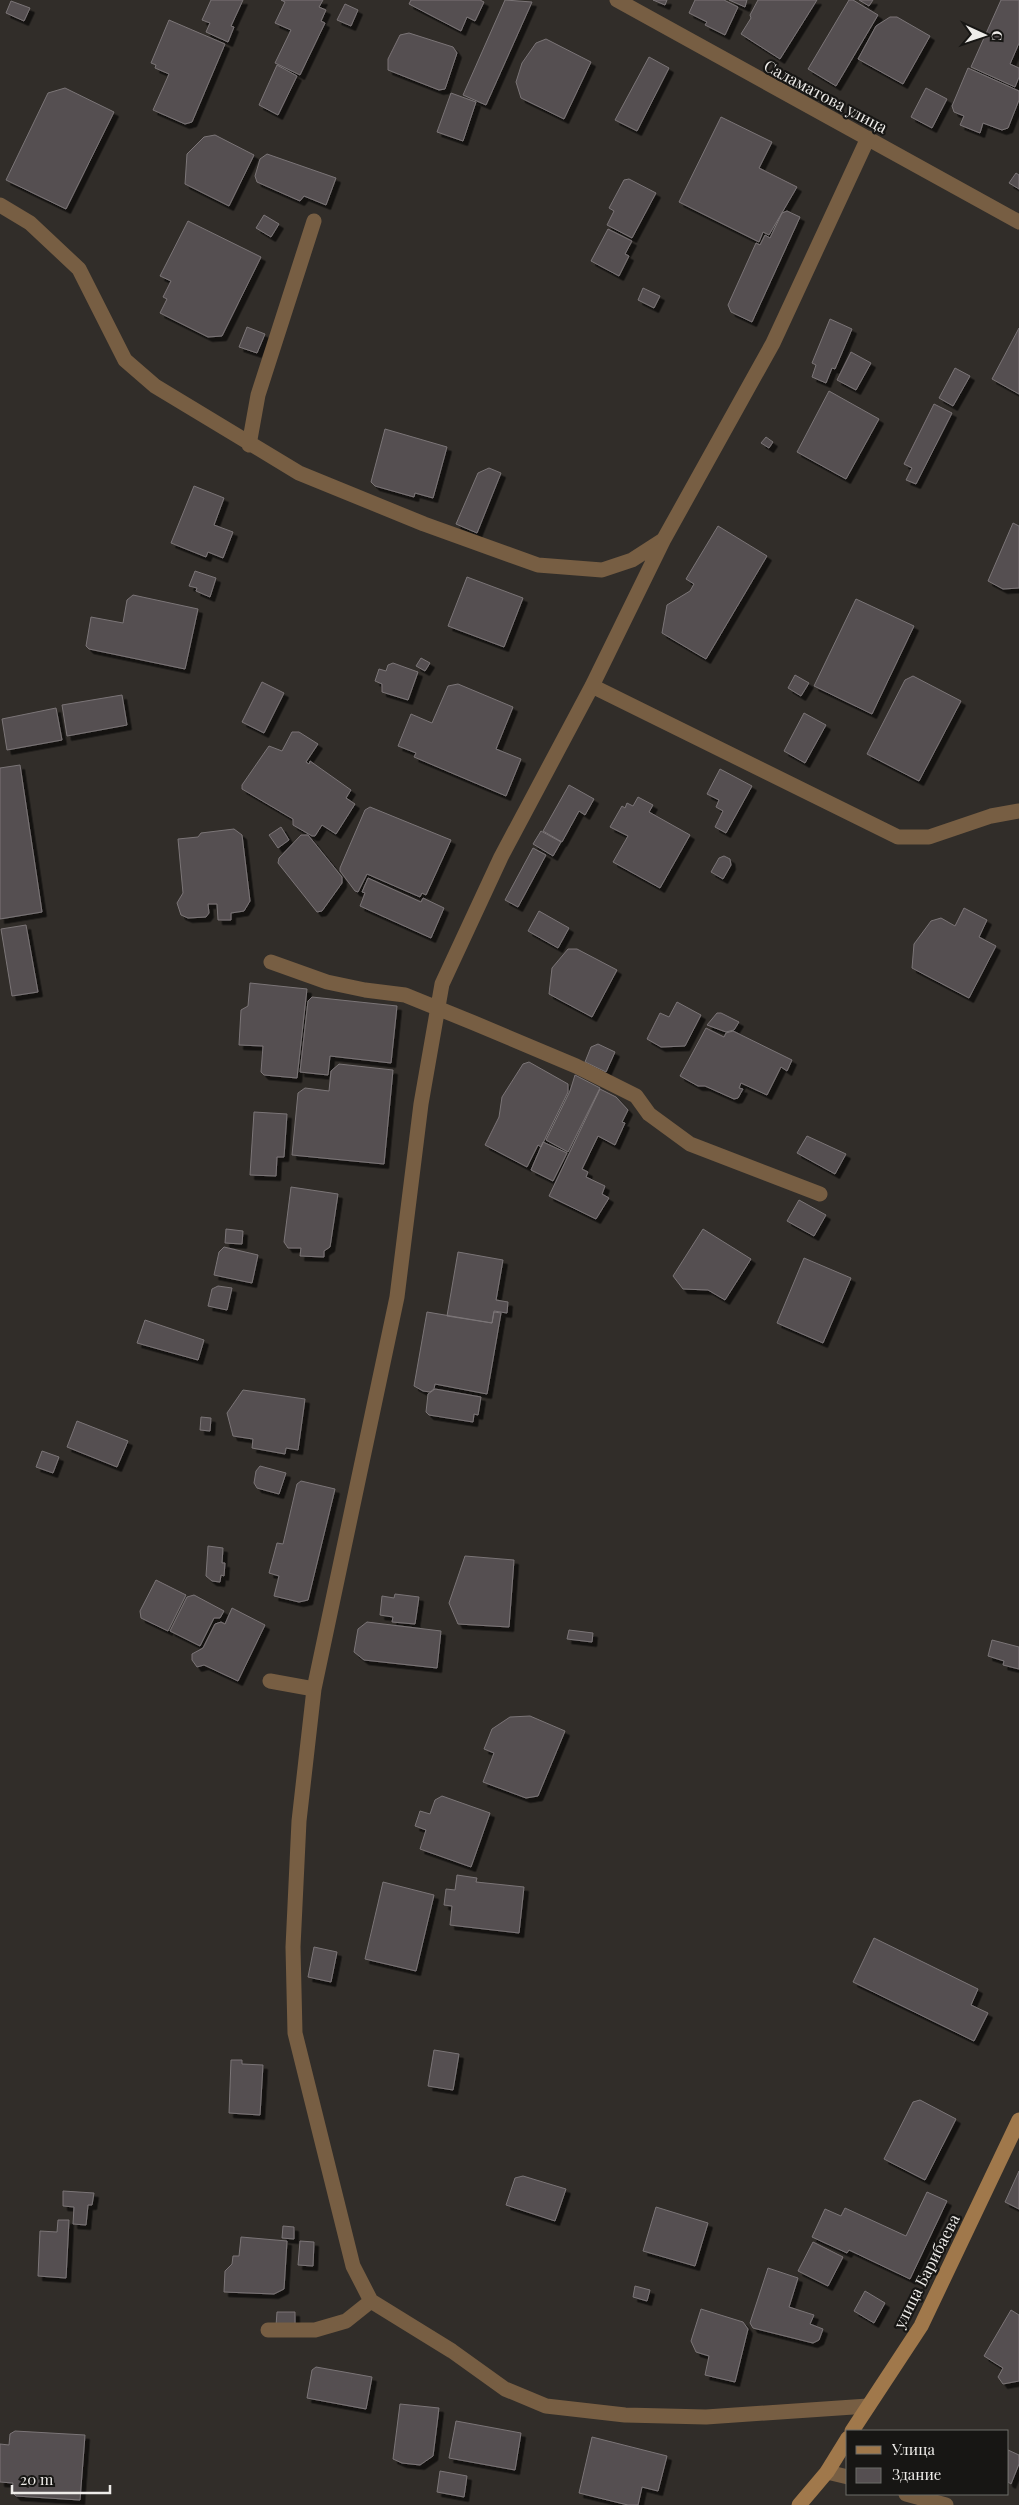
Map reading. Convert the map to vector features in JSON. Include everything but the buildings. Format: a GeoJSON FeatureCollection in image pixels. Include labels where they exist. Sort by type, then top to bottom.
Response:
{"type":"FeatureCollection","features":[{"type":"Feature","properties":{"kind":"street","name":"Саламатова улица"},"geometry":{"type":"LineString","coordinates":[[617,0],[1019,222]]}},
{"type":"Feature","properties":{"kind":"street"},"geometry":{"type":"LineString","coordinates":[[868,138],[773,343],[664,539],[592,686],[501,857],[442,984],[421,1104],[397,1297],[314,1689],[299,1821],[293,1947],[295,2033],[353,2266],[371,2301],[452,2351],[505,2389],[546,2406],[626,2415],[706,2417],[868,2406]]}},
{"type":"Feature","properties":{"kind":"street"},"geometry":{"type":"LineString","coordinates":[[0,205],[30,222],[79,269],[125,360],[155,386],[249,445],[299,473],[424,524],[538,565],[602,570],[632,560],[664,539]]}},
{"type":"Feature","properties":{"kind":"street"},"geometry":{"type":"LineString","coordinates":[[249,445],[258,395],[314,221]]}},
{"type":"Feature","properties":{"kind":"street"},"geometry":{"type":"LineString","coordinates":[[592,686],[898,837],[929,836],[990,816],[1019,811]]}},
{"type":"Feature","properties":{"kind":"street"},"geometry":{"type":"LineString","coordinates":[[270,962],[326,982],[404,995],[576,1066],[636,1096],[649,1114],[690,1144],[820,1194]]}},
{"type":"Feature","properties":{"kind":"street"},"geometry":{"type":"LineString","coordinates":[[270,1681],[314,1689]]}},
{"type":"Feature","properties":{"kind":"street","name":"улица Барибаева"},"geometry":{"type":"LineString","coordinates":[[853,2430],[921,2326],[1019,2120]]}},
{"type":"Feature","properties":{"kind":"street"},"geometry":{"type":"LineString","coordinates":[[268,2330],[315,2330],[339,2324],[346,2321],[371,2301]]}},
{"type":"Feature","properties":{"kind":"street"},"geometry":{"type":"LineString","coordinates":[[799,2505],[827,2472],[846,2441]]}},
{"type":"Feature","properties":{"kind":"street"},"geometry":{"type":"LineString","coordinates":[[827,2472],[846,2477]]}},
{"type":"Feature","properties":{"kind":"street"},"geometry":{"type":"LineString","coordinates":[[910,2495],[946,2505]]}}]}
